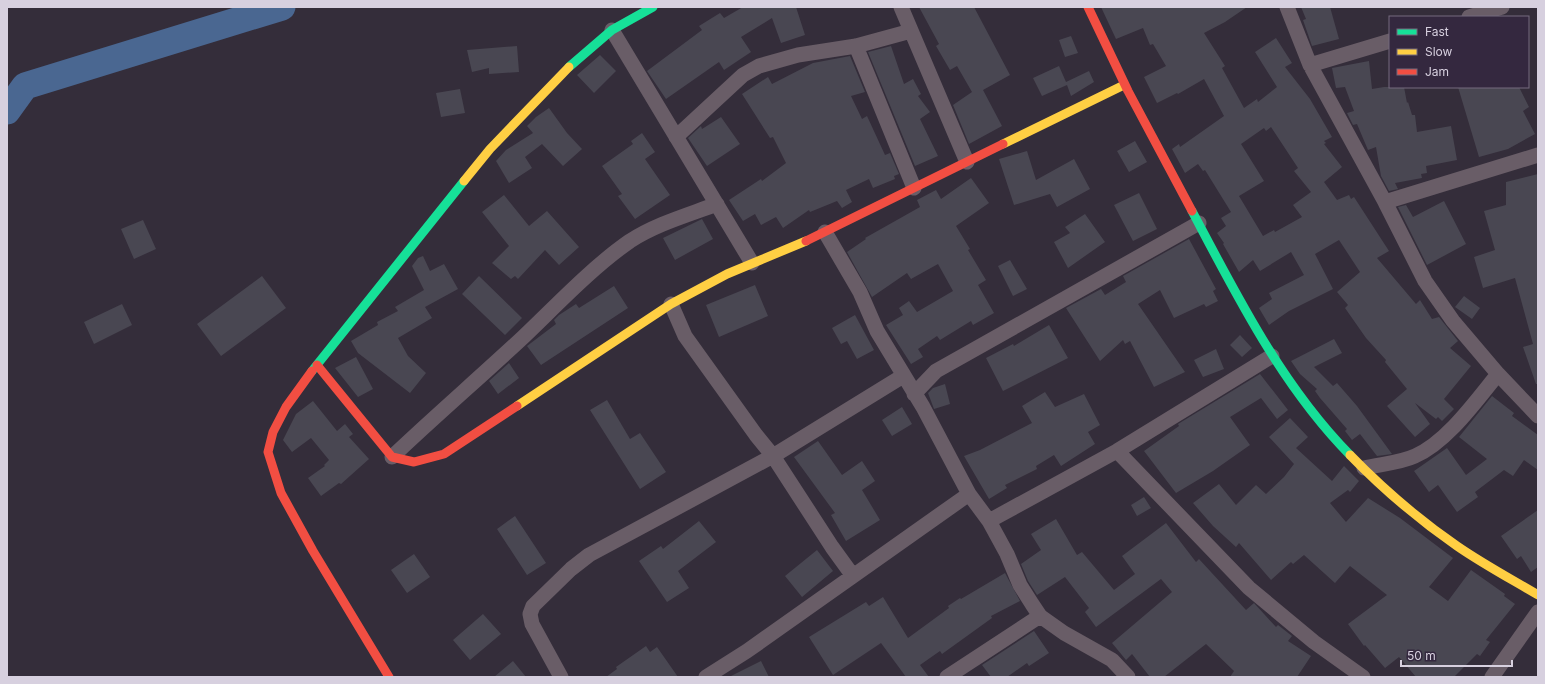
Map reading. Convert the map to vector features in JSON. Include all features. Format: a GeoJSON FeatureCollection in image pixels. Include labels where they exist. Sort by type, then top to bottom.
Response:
{"type":"FeatureCollection","features":[{"type":"Feature","properties":{"kind":"street"},"geometry":{"type":"LineString","coordinates":[[389,677],[313,551],[281,493],[268,452],[272,432],[282,413],[317,365],[490,149],[568,68],[612,30],[654,7]]}},
{"type":"Feature","properties":{"kind":"street"},"geometry":{"type":"LineString","coordinates":[[901,7],[967,162]]}},
{"type":"Feature","properties":{"kind":"street"},"geometry":{"type":"LineString","coordinates":[[1088,7],[1124,85],[1156,147],[1272,356],[1311,410],[1344,448],[1380,484],[1438,532],[1476,558],[1538,594]]}},
{"type":"Feature","properties":{"kind":"street"},"geometry":{"type":"LineString","coordinates":[[1287,7],[1310,65],[1385,202],[1425,281],[1453,321],[1498,374],[1538,416]]}},
{"type":"Feature","properties":{"kind":"street"},"geometry":{"type":"LineString","coordinates":[[1472,16],[1502,7]]}},
{"type":"Feature","properties":{"kind":"street"},"geometry":{"type":"LineString","coordinates":[[612,30],[752,263]]}},
{"type":"Feature","properties":{"kind":"street"},"geometry":{"type":"LineString","coordinates":[[676,137],[743,75],[759,66],[798,55],[856,46],[911,31]]}},
{"type":"Feature","properties":{"kind":"street"},"geometry":{"type":"LineString","coordinates":[[1310,65],[1389,41]]}},
{"type":"Feature","properties":{"kind":"street"},"geometry":{"type":"LineString","coordinates":[[856,46],[914,188]]}},
{"type":"Feature","properties":{"kind":"street"},"geometry":{"type":"LineString","coordinates":[[317,365],[392,458],[414,462],[444,454],[671,304],[727,274],[824,232],[1124,85]]}},
{"type":"Feature","properties":{"kind":"street"},"geometry":{"type":"LineString","coordinates":[[1385,202],[1538,155]]}},
{"type":"Feature","properties":{"kind":"street"},"geometry":{"type":"LineString","coordinates":[[392,458],[589,275],[630,241],[651,230],[717,204]]}},
{"type":"Feature","properties":{"kind":"street"},"geometry":{"type":"LineString","coordinates":[[914,394],[936,371],[1199,223]]}},
{"type":"Feature","properties":{"kind":"street"},"geometry":{"type":"LineString","coordinates":[[824,232],[860,292],[877,331],[914,394],[969,494],[989,521],[1007,554],[1020,585],[1040,616],[1064,633],[1112,660],[1128,677]]}},
{"type":"Feature","properties":{"kind":"street"},"geometry":{"type":"LineString","coordinates":[[671,304],[685,336],[756,435],[773,456],[832,547],[853,576]]}},
{"type":"Feature","properties":{"kind":"street"},"geometry":{"type":"LineString","coordinates":[[989,521],[1118,451],[1272,356]]}},
{"type":"Feature","properties":{"kind":"street"},"geometry":{"type":"LineString","coordinates":[[1364,468],[1415,456],[1435,444],[1460,419],[1498,374]]}},
{"type":"Feature","properties":{"kind":"street"},"geometry":{"type":"LineString","coordinates":[[561,677],[532,624],[530,614],[533,606],[571,569],[589,555],[773,456],[903,376]]}},
{"type":"Feature","properties":{"kind":"street"},"geometry":{"type":"LineString","coordinates":[[1118,451],[1249,588],[1314,642],[1363,677]]}},
{"type":"Feature","properties":{"kind":"street"},"geometry":{"type":"LineString","coordinates":[[706,677],[969,494]]}},
{"type":"Feature","properties":{"kind":"street"},"geometry":{"type":"LineString","coordinates":[[1492,677],[1538,612]]}},
{"type":"Feature","properties":{"kind":"street"},"geometry":{"type":"LineString","coordinates":[[947,677],[1040,616]]}},
{"type":"Feature","properties":{"kind":"building"},"geometry":{"type":"Polygon","coordinates":[[[743,7],[796,7],[805,35],[781,43],[772,18],[741,37],[751,52],[724,70],[719,62],[666,99],[647,71],[702,30],[699,26],[720,13],[724,18],[743,7]]]}},
{"type":"Feature","properties":{"kind":"building"},"geometry":{"type":"Polygon","coordinates":[[[919,7],[974,7],[1010,75],[983,90],[1002,126],[969,144],[953,105],[972,92],[957,66],[950,70],[936,46],[939,44],[919,7]]]}},
{"type":"Feature","properties":{"kind":"building"},"geometry":{"type":"Polygon","coordinates":[[[1101,7],[1247,7],[1225,22],[1204,33],[1225,66],[1222,68],[1244,108],[1257,99],[1258,102],[1277,87],[1255,52],[1276,38],[1292,63],[1285,67],[1310,99],[1332,137],[1324,141],[1326,143],[1324,144],[1342,167],[1324,182],[1337,200],[1349,195],[1351,199],[1354,197],[1389,251],[1377,258],[1416,304],[1420,300],[1432,319],[1439,317],[1458,341],[1450,348],[1471,366],[1444,399],[1454,409],[1442,421],[1438,417],[1436,419],[1415,403],[1430,424],[1415,437],[1387,406],[1407,389],[1385,362],[1386,360],[1366,338],[1345,308],[1348,305],[1337,292],[1360,272],[1339,240],[1315,254],[1333,289],[1289,311],[1269,325],[1259,308],[1272,299],[1269,293],[1304,275],[1291,252],[1260,271],[1253,260],[1239,272],[1217,233],[1226,226],[1221,218],[1231,212],[1205,170],[1203,171],[1198,164],[1185,173],[1172,149],[1179,144],[1180,147],[1224,116],[1204,79],[1178,94],[1177,93],[1157,103],[1144,77],[1166,66],[1153,44],[1150,45],[1143,28],[1116,39],[1101,7]],[[1271,127],[1266,131],[1264,128],[1241,144],[1264,181],[1239,196],[1263,236],[1274,230],[1275,232],[1302,217],[1293,205],[1311,192],[1294,171],[1298,168],[1271,127]]]}},
{"type":"Feature","properties":{"kind":"building"},"geometry":{"type":"Polygon","coordinates":[[[1301,7],[1330,7],[1339,39],[1312,46],[1303,20],[1306,19],[1301,7]]]}},
{"type":"Feature","properties":{"kind":"building"},"geometry":{"type":"Polygon","coordinates":[[[1071,36],[1078,53],[1065,57],[1059,40],[1071,36]]]}},
{"type":"Feature","properties":{"kind":"building"},"geometry":{"type":"Polygon","coordinates":[[[517,46],[519,72],[489,74],[489,68],[472,72],[467,50],[517,46]]]}},
{"type":"Feature","properties":{"kind":"building"},"geometry":{"type":"Polygon","coordinates":[[[891,46],[904,84],[913,79],[921,94],[918,96],[930,112],[920,119],[938,156],[915,166],[868,52],[891,46]]]}},
{"type":"Feature","properties":{"kind":"building"},"geometry":{"type":"Polygon","coordinates":[[[600,55],[616,71],[594,93],[577,75],[600,55]]]}},
{"type":"Feature","properties":{"kind":"building"},"geometry":{"type":"Polygon","coordinates":[[[850,56],[865,92],[851,96],[862,119],[867,116],[885,155],[890,153],[899,174],[894,176],[895,179],[873,188],[869,179],[846,190],[852,202],[842,208],[837,201],[810,212],[809,210],[783,228],[776,217],[761,225],[755,214],[743,221],[729,200],[761,179],[762,181],[786,163],[773,137],[770,138],[742,94],[768,77],[772,84],[813,63],[850,56]]]}},
{"type":"Feature","properties":{"kind":"building"},"geometry":{"type":"Polygon","coordinates":[[[1369,61],[1372,89],[1384,87],[1404,88],[1407,103],[1408,102],[1412,115],[1415,115],[1417,132],[1451,126],[1457,160],[1426,166],[1427,173],[1421,174],[1422,178],[1395,183],[1398,189],[1389,191],[1381,176],[1376,147],[1368,150],[1357,124],[1353,125],[1347,113],[1354,111],[1345,87],[1336,88],[1332,68],[1369,61]]]}},
{"type":"Feature","properties":{"kind":"building"},"geometry":{"type":"Polygon","coordinates":[[[1059,66],[1066,82],[1089,71],[1094,82],[1071,96],[1067,85],[1042,96],[1033,78],[1059,66]]]}},
{"type":"Feature","properties":{"kind":"building"},"geometry":{"type":"Polygon","coordinates":[[[1458,88],[1520,88],[1529,107],[1523,111],[1535,134],[1508,149],[1479,157],[1458,88]]]}},
{"type":"Feature","properties":{"kind":"building"},"geometry":{"type":"Polygon","coordinates":[[[460,89],[465,113],[441,117],[436,93],[460,89]]]}},
{"type":"Feature","properties":{"kind":"building"},"geometry":{"type":"Polygon","coordinates":[[[549,108],[567,133],[582,149],[563,166],[542,144],[525,157],[532,168],[509,183],[496,161],[506,150],[533,133],[527,126],[536,117],[549,108]]]}},
{"type":"Feature","properties":{"kind":"building"},"geometry":{"type":"Polygon","coordinates":[[[721,117],[740,144],[707,166],[688,138],[701,126],[702,129],[721,117]]]}},
{"type":"Feature","properties":{"kind":"building"},"geometry":{"type":"Polygon","coordinates":[[[642,133],[655,152],[645,159],[670,195],[635,219],[618,196],[622,194],[602,166],[633,144],[631,141],[642,133]]]}},
{"type":"Feature","properties":{"kind":"building"},"geometry":{"type":"Polygon","coordinates":[[[1135,141],[1147,162],[1129,172],[1117,151],[1135,141]]]}},
{"type":"Feature","properties":{"kind":"building"},"geometry":{"type":"Polygon","coordinates":[[[1027,151],[1036,180],[1074,159],[1090,189],[1057,207],[1050,194],[1014,205],[999,159],[1027,151]]]}},
{"type":"Feature","properties":{"kind":"building"},"geometry":{"type":"Polygon","coordinates":[[[1538,174],[1538,384],[1536,384],[1523,347],[1533,344],[1515,278],[1483,288],[1474,257],[1495,250],[1484,211],[1506,205],[1506,182],[1538,174]]]}},
{"type":"Feature","properties":{"kind":"building"},"geometry":{"type":"Polygon","coordinates":[[[971,178],[989,203],[956,226],[986,280],[978,285],[994,313],[973,325],[971,321],[940,340],[937,336],[918,349],[923,357],[911,364],[886,325],[903,315],[899,308],[909,301],[917,312],[953,291],[938,264],[911,279],[907,273],[872,297],[847,252],[866,239],[865,238],[920,207],[917,200],[936,190],[941,199],[971,178]]]}},
{"type":"Feature","properties":{"kind":"building"},"geometry":{"type":"Polygon","coordinates":[[[1139,193],[1157,229],[1133,241],[1114,205],[1139,193]]]}},
{"type":"Feature","properties":{"kind":"building"},"geometry":{"type":"Polygon","coordinates":[[[504,195],[529,226],[547,211],[579,247],[559,265],[545,250],[518,279],[515,276],[511,279],[492,263],[509,246],[482,212],[504,195]]]}},
{"type":"Feature","properties":{"kind":"building"},"geometry":{"type":"Polygon","coordinates":[[[1444,201],[1466,244],[1427,265],[1398,207],[1406,205],[1413,217],[1444,201]]]}},
{"type":"Feature","properties":{"kind":"building"},"geometry":{"type":"Polygon","coordinates":[[[1085,214],[1105,242],[1068,268],[1054,242],[1070,233],[1065,227],[1085,214]]]}},
{"type":"Feature","properties":{"kind":"building"},"geometry":{"type":"Polygon","coordinates":[[[702,219],[713,239],[675,260],[663,238],[702,219]]]}},
{"type":"Feature","properties":{"kind":"building"},"geometry":{"type":"Polygon","coordinates":[[[143,220],[156,249],[134,259],[121,229],[143,220]]]}},
{"type":"Feature","properties":{"kind":"building"},"geometry":{"type":"Polygon","coordinates":[[[1189,239],[1216,289],[1213,291],[1218,301],[1206,307],[1204,304],[1174,318],[1160,290],[1138,304],[1185,372],[1154,387],[1130,341],[1125,344],[1123,340],[1100,361],[1066,308],[1101,289],[1105,295],[1126,282],[1123,276],[1189,239]]]}},
{"type":"Feature","properties":{"kind":"building"},"geometry":{"type":"Polygon","coordinates":[[[423,256],[430,271],[444,264],[458,289],[425,307],[432,318],[398,338],[408,356],[426,373],[410,393],[358,353],[351,341],[378,325],[377,322],[398,311],[395,307],[424,290],[412,266],[418,258],[423,256]]]}},
{"type":"Feature","properties":{"kind":"building"},"geometry":{"type":"Polygon","coordinates":[[[1010,260],[1027,289],[1013,296],[998,266],[1010,260]]]}},
{"type":"Feature","properties":{"kind":"building"},"geometry":{"type":"Polygon","coordinates":[[[262,276],[286,308],[221,356],[197,324],[262,276]]]}},
{"type":"Feature","properties":{"kind":"building"},"geometry":{"type":"Polygon","coordinates":[[[479,276],[522,318],[505,335],[462,294],[479,276]]]}},
{"type":"Feature","properties":{"kind":"building"},"geometry":{"type":"Polygon","coordinates":[[[755,285],[768,316],[719,337],[706,305],[755,285]]]}},
{"type":"Feature","properties":{"kind":"building"},"geometry":{"type":"Polygon","coordinates":[[[614,286],[628,308],[541,365],[527,346],[556,324],[554,320],[559,315],[576,304],[579,308],[614,286]]]}},
{"type":"Feature","properties":{"kind":"building"},"geometry":{"type":"Polygon","coordinates":[[[1464,296],[1480,308],[1472,319],[1455,307],[1464,296]]]}},
{"type":"Feature","properties":{"kind":"building"},"geometry":{"type":"Polygon","coordinates":[[[122,304],[132,325],[94,344],[84,322],[122,304]]]}},
{"type":"Feature","properties":{"kind":"building"},"geometry":{"type":"Polygon","coordinates":[[[855,315],[874,350],[857,359],[847,341],[841,344],[832,328],[855,315]]]}},
{"type":"Feature","properties":{"kind":"building"},"geometry":{"type":"Polygon","coordinates":[[[1049,325],[1068,358],[1003,391],[986,358],[1013,344],[1014,346],[1049,325]]]}},
{"type":"Feature","properties":{"kind":"building"},"geometry":{"type":"Polygon","coordinates":[[[1240,335],[1252,348],[1242,357],[1230,345],[1240,335]]]}},
{"type":"Feature","properties":{"kind":"building"},"geometry":{"type":"Polygon","coordinates":[[[1334,339],[1342,353],[1314,367],[1333,386],[1337,383],[1357,406],[1392,454],[1377,456],[1360,434],[1352,440],[1345,431],[1347,429],[1315,391],[1317,389],[1300,374],[1291,361],[1334,339]]]}},
{"type":"Feature","properties":{"kind":"building"},"geometry":{"type":"Polygon","coordinates":[[[1216,349],[1224,369],[1203,377],[1194,360],[1216,349]]]}},
{"type":"Feature","properties":{"kind":"building"},"geometry":{"type":"Polygon","coordinates":[[[356,357],[373,389],[358,397],[335,368],[356,357]]]}},
{"type":"Feature","properties":{"kind":"building"},"geometry":{"type":"Polygon","coordinates":[[[509,363],[519,378],[498,394],[489,381],[509,363]]]}},
{"type":"Feature","properties":{"kind":"building"},"geometry":{"type":"Polygon","coordinates":[[[1260,374],[1288,410],[1277,419],[1261,398],[1230,417],[1250,445],[1213,471],[1176,493],[1144,451],[1179,426],[1178,424],[1260,374]]]}},
{"type":"Feature","properties":{"kind":"building"},"geometry":{"type":"Polygon","coordinates":[[[945,384],[950,404],[934,409],[928,393],[933,388],[945,384]]]}},
{"type":"Feature","properties":{"kind":"building"},"geometry":{"type":"Polygon","coordinates":[[[1045,392],[1055,407],[1084,394],[1100,425],[1088,432],[1095,444],[1061,466],[1054,455],[1036,466],[1037,469],[1005,485],[1007,488],[989,499],[964,456],[980,450],[1032,423],[1022,406],[1045,392]]]}},
{"type":"Feature","properties":{"kind":"building"},"geometry":{"type":"Polygon","coordinates":[[[1492,396],[1514,413],[1512,416],[1538,435],[1538,470],[1524,460],[1513,476],[1504,470],[1475,492],[1478,497],[1457,512],[1438,485],[1429,492],[1414,471],[1447,448],[1466,475],[1487,459],[1459,437],[1492,396]]]}},
{"type":"Feature","properties":{"kind":"building"},"geometry":{"type":"Polygon","coordinates":[[[607,400],[630,439],[640,433],[666,472],[640,489],[590,410],[607,400]]]}},
{"type":"Feature","properties":{"kind":"building"},"geometry":{"type":"Polygon","coordinates":[[[313,401],[337,431],[345,424],[353,434],[349,437],[369,459],[341,484],[339,483],[321,496],[308,478],[325,466],[324,465],[329,460],[311,438],[292,452],[283,440],[296,414],[313,401]]]}},
{"type":"Feature","properties":{"kind":"building"},"geometry":{"type":"Polygon","coordinates":[[[902,407],[912,424],[892,436],[882,420],[902,407]]]}},
{"type":"Feature","properties":{"kind":"building"},"geometry":{"type":"Polygon","coordinates":[[[1290,418],[1308,437],[1296,448],[1332,481],[1344,466],[1359,481],[1350,492],[1348,490],[1330,503],[1346,522],[1368,498],[1400,518],[1453,558],[1429,587],[1448,601],[1471,570],[1505,594],[1504,596],[1515,604],[1486,640],[1490,642],[1480,656],[1477,654],[1454,677],[1416,677],[1399,657],[1385,668],[1365,645],[1364,646],[1348,624],[1387,595],[1350,566],[1335,583],[1304,555],[1293,564],[1291,562],[1271,580],[1239,543],[1236,547],[1213,526],[1193,503],[1219,484],[1236,505],[1256,485],[1266,494],[1284,477],[1294,464],[1269,437],[1290,418]]]}},
{"type":"Feature","properties":{"kind":"building"},"geometry":{"type":"Polygon","coordinates":[[[818,441],[842,475],[862,461],[875,481],[862,490],[880,520],[846,541],[831,515],[835,513],[794,457],[818,441]]]}},
{"type":"Feature","properties":{"kind":"building"},"geometry":{"type":"Polygon","coordinates":[[[1144,497],[1151,508],[1137,516],[1131,505],[1144,497]]]}},
{"type":"Feature","properties":{"kind":"building"},"geometry":{"type":"Polygon","coordinates":[[[1538,510],[1538,567],[1531,572],[1521,556],[1517,559],[1501,536],[1538,510]]]}},
{"type":"Feature","properties":{"kind":"building"},"geometry":{"type":"Polygon","coordinates":[[[515,516],[546,563],[527,575],[497,529],[515,516]]]}},
{"type":"Feature","properties":{"kind":"building"},"geometry":{"type":"Polygon","coordinates":[[[1056,519],[1077,555],[1082,552],[1114,590],[1135,574],[1122,556],[1166,523],[1196,562],[1199,559],[1246,610],[1254,603],[1276,627],[1278,625],[1292,636],[1288,641],[1311,656],[1297,677],[1230,677],[1234,671],[1206,644],[1164,677],[1150,677],[1132,654],[1126,660],[1112,643],[1172,592],[1161,579],[1096,627],[1085,612],[1089,608],[1065,577],[1037,595],[1028,581],[1021,564],[1041,550],[1031,534],[1056,519]]]}},
{"type":"Feature","properties":{"kind":"building"},"geometry":{"type":"Polygon","coordinates":[[[699,521],[716,542],[678,571],[689,588],[667,602],[639,561],[661,546],[663,549],[699,521]]]}},
{"type":"Feature","properties":{"kind":"building"},"geometry":{"type":"Polygon","coordinates":[[[817,550],[833,571],[802,597],[785,576],[817,550]]]}},
{"type":"Feature","properties":{"kind":"building"},"geometry":{"type":"Polygon","coordinates":[[[414,554],[430,577],[407,593],[391,570],[414,554]]]}},
{"type":"Feature","properties":{"kind":"building"},"geometry":{"type":"Polygon","coordinates":[[[1005,573],[1020,601],[991,616],[992,618],[942,654],[940,651],[920,665],[929,677],[906,677],[881,643],[833,675],[809,637],[866,602],[869,606],[883,597],[908,638],[949,608],[948,606],[1005,573]]]}},
{"type":"Feature","properties":{"kind":"building"},"geometry":{"type":"Polygon","coordinates":[[[483,614],[501,634],[470,660],[453,640],[483,614]]]}},
{"type":"Feature","properties":{"kind":"building"},"geometry":{"type":"Polygon","coordinates":[[[1034,631],[1049,653],[1029,666],[1027,663],[1007,677],[991,677],[982,665],[1034,631]]]}},
{"type":"Feature","properties":{"kind":"building"},"geometry":{"type":"Polygon","coordinates":[[[646,646],[650,652],[657,647],[678,677],[606,677],[617,669],[616,667],[646,646]]]}},
{"type":"Feature","properties":{"kind":"building"},"geometry":{"type":"Polygon","coordinates":[[[513,661],[526,677],[494,677],[513,661]]]}},
{"type":"Feature","properties":{"kind":"building"},"geometry":{"type":"Polygon","coordinates":[[[761,661],[769,677],[729,677],[761,661]]]}},
{"type":"Feature","properties":{"kind":"waterway"},"geometry":{"type":"LineString","coordinates":[[7,111],[25,86],[282,7]]}},
{"type":"Feature","properties":{"kind":"traffic: fast"},"geometry":{"type":"LineString","coordinates":[[569,67],[612,30],[653,7]]}},
{"type":"Feature","properties":{"kind":"traffic: fast"},"geometry":{"type":"LineString","coordinates":[[312,371],[464,181]]}},
{"type":"Feature","properties":{"kind":"traffic: fast"},"geometry":{"type":"LineString","coordinates":[[1192,211],[1262,339],[1282,370],[1303,400],[1350,455]]}},
{"type":"Feature","properties":{"kind":"traffic: slow"},"geometry":{"type":"LineString","coordinates":[[464,181],[490,149],[569,67]]}},
{"type":"Feature","properties":{"kind":"traffic: slow"},"geometry":{"type":"LineString","coordinates":[[1003,144],[1124,85]]}},
{"type":"Feature","properties":{"kind":"traffic: slow"},"geometry":{"type":"LineString","coordinates":[[517,406],[671,304],[727,274],[806,241]]}},
{"type":"Feature","properties":{"kind":"traffic: slow"},"geometry":{"type":"LineString","coordinates":[[1350,455],[1375,480],[1428,525],[1477,559],[1538,595]]}},
{"type":"Feature","properties":{"kind":"traffic: jam"},"geometry":{"type":"LineString","coordinates":[[1088,7],[1128,91],[1192,211]]}},
{"type":"Feature","properties":{"kind":"traffic: jam"},"geometry":{"type":"LineString","coordinates":[[806,241],[1003,144]]}},
{"type":"Feature","properties":{"kind":"traffic: jam"},"geometry":{"type":"LineString","coordinates":[[317,365],[392,457],[414,462],[444,454],[517,406]]}},
{"type":"Feature","properties":{"kind":"traffic: jam"},"geometry":{"type":"LineString","coordinates":[[312,371],[286,407],[273,432],[268,452],[281,493],[313,551],[389,677]]}}]}
